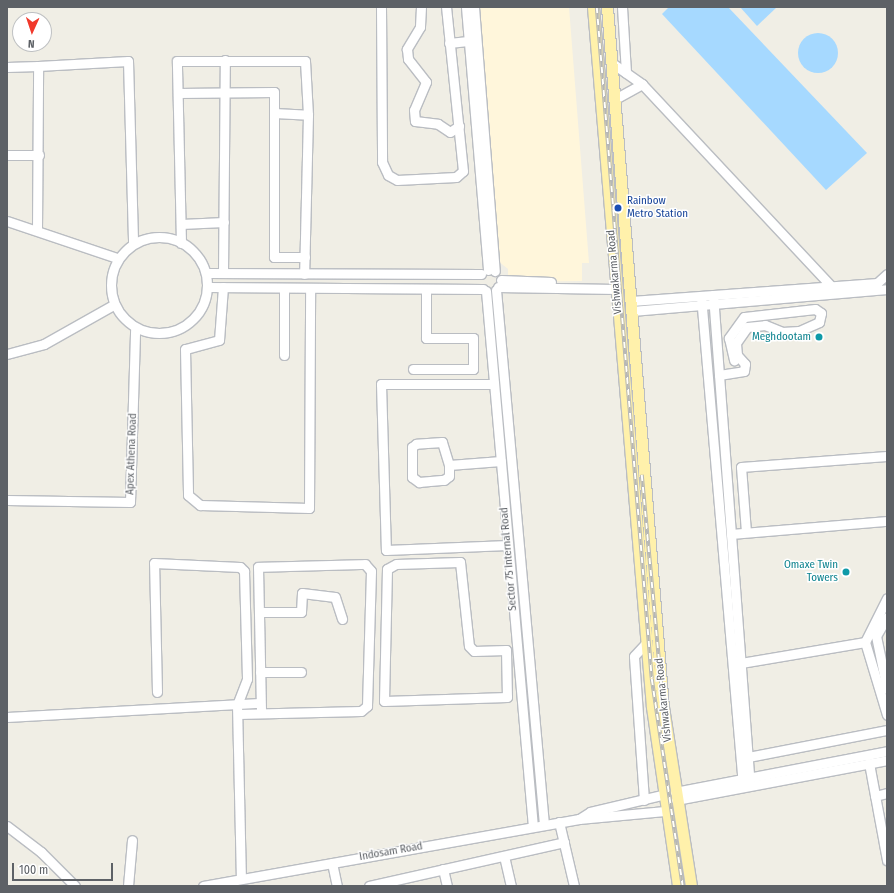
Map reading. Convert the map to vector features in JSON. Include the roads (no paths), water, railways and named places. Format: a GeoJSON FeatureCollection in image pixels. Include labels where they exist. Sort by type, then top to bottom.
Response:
{"type":"FeatureCollection","features":[{"type":"Feature","properties":{"kind":"main road","name":"Vishwakarma Road"},"geometry":{"type":"LineString","coordinates":[[593,7],[646,643],[662,795],[678,886]]}},
{"type":"Feature","properties":{"kind":"main road","name":"Vishwakarma Road"},"geometry":{"type":"LineString","coordinates":[[607,7],[663,707],[691,886]]}},
{"type":"Feature","properties":{"kind":"main road"},"geometry":{"type":"LineString","coordinates":[[634,490],[638,492],[646,488]]}},
{"type":"Feature","properties":{"kind":"main road"},"geometry":{"type":"LineString","coordinates":[[636,517],[648,513]]}},
{"type":"Feature","properties":{"kind":"street"},"geometry":{"type":"LineString","coordinates":[[381,7],[384,169],[397,180],[456,177],[463,171],[464,162],[446,7]]}},
{"type":"Feature","properties":{"kind":"street"},"geometry":{"type":"LineString","coordinates":[[421,7],[420,27],[407,49],[408,59],[426,82],[414,110],[415,121],[438,124],[450,132],[459,126]]}},
{"type":"Feature","properties":{"kind":"street"},"geometry":{"type":"LineString","coordinates":[[466,7],[488,272],[498,286]]}},
{"type":"Feature","properties":{"kind":"street"},"geometry":{"type":"LineString","coordinates":[[474,7],[488,272]]}},
{"type":"Feature","properties":{"kind":"street"},"geometry":{"type":"LineString","coordinates":[[622,7],[626,73]]}},
{"type":"Feature","properties":{"kind":"street"},"geometry":{"type":"LineString","coordinates":[[609,27],[623,26]]}},
{"type":"Feature","properties":{"kind":"street"},"geometry":{"type":"LineString","coordinates":[[449,43],[468,41]]}},
{"type":"Feature","properties":{"kind":"street"},"geometry":{"type":"LineString","coordinates":[[223,272],[225,60]]}},
{"type":"Feature","properties":{"kind":"street"},"geometry":{"type":"LineString","coordinates":[[7,67],[128,61],[133,244]]}},
{"type":"Feature","properties":{"kind":"street"},"geometry":{"type":"LineString","coordinates":[[181,242],[177,61],[305,61],[308,115],[304,274]]}},
{"type":"Feature","properties":{"kind":"street"},"geometry":{"type":"LineString","coordinates":[[612,63],[642,84],[830,285]]}},
{"type":"Feature","properties":{"kind":"street"},"geometry":{"type":"LineString","coordinates":[[37,229],[38,66]]}},
{"type":"Feature","properties":{"kind":"street"},"geometry":{"type":"LineString","coordinates":[[615,98],[642,84]]}},
{"type":"Feature","properties":{"kind":"street"},"geometry":{"type":"LineString","coordinates":[[178,93],[274,92],[274,257],[305,257]]}},
{"type":"Feature","properties":{"kind":"street"},"geometry":{"type":"LineString","coordinates":[[274,113],[308,115]]}},
{"type":"Feature","properties":{"kind":"street"},"geometry":{"type":"LineString","coordinates":[[7,156],[38,155]]}},
{"type":"Feature","properties":{"kind":"street"},"geometry":{"type":"LineString","coordinates":[[7,222],[37,229],[117,258]]}},
{"type":"Feature","properties":{"kind":"street"},"geometry":{"type":"LineString","coordinates":[[181,224],[224,222]]}},
{"type":"Feature","properties":{"kind":"street"},"geometry":{"type":"LineString","coordinates":[[152,236],[181,242],[199,256],[206,273],[208,287],[202,309],[181,329],[160,334],[135,330],[115,304],[112,287],[117,258],[133,244],[152,236]]}},
{"type":"Feature","properties":{"kind":"street"},"geometry":{"type":"LineString","coordinates":[[206,273],[354,274],[488,272]]}},
{"type":"Feature","properties":{"kind":"street","name":"Sector 75 Internal Road"},"geometry":{"type":"LineString","coordinates":[[488,272],[480,284],[485,290],[490,337],[533,827]]}},
{"type":"Feature","properties":{"kind":"street"},"geometry":{"type":"LineString","coordinates":[[354,274],[354,289]]}},
{"type":"Feature","properties":{"kind":"street"},"geometry":{"type":"LineString","coordinates":[[713,299],[830,285],[886,282]]}},
{"type":"Feature","properties":{"kind":"street"},"geometry":{"type":"LineString","coordinates":[[631,306],[886,282]]}},
{"type":"Feature","properties":{"kind":"street"},"geometry":{"type":"LineString","coordinates":[[208,287],[485,290],[498,286],[616,286]]}},
{"type":"Feature","properties":{"kind":"street","name":"Sector 75 Internal Road"},"geometry":{"type":"LineString","coordinates":[[498,286],[544,825]]}},
{"type":"Feature","properties":{"kind":"street"},"geometry":{"type":"LineString","coordinates":[[223,287],[219,340],[185,349],[188,495],[200,505],[309,508],[310,288]]}},
{"type":"Feature","properties":{"kind":"street"},"geometry":{"type":"LineString","coordinates":[[284,288],[284,355]]}},
{"type":"Feature","properties":{"kind":"street"},"geometry":{"type":"LineString","coordinates":[[426,290],[426,338],[490,337]]}},
{"type":"Feature","properties":{"kind":"street"},"geometry":{"type":"LineString","coordinates":[[713,299],[731,534],[738,759],[746,778]]}},
{"type":"Feature","properties":{"kind":"street"},"geometry":{"type":"LineString","coordinates":[[702,300],[715,457],[736,664],[748,757],[746,778]]}},
{"type":"Feature","properties":{"kind":"street"},"geometry":{"type":"LineString","coordinates":[[7,354],[44,344],[115,304]]}},
{"type":"Feature","properties":{"kind":"street"},"geometry":{"type":"LineString","coordinates":[[719,375],[735,374],[746,369],[735,360],[728,344],[737,324],[750,315],[815,309],[822,317],[819,322],[798,331],[782,332],[773,328],[755,325],[742,331],[736,343],[735,360],[731,370],[735,374]]}},
{"type":"Feature","properties":{"kind":"street"},"geometry":{"type":"LineString","coordinates":[[773,328],[774,312]]}},
{"type":"Feature","properties":{"kind":"street","name":"Apex Athena Road"},"geometry":{"type":"LineString","coordinates":[[7,500],[130,502],[135,330]]}},
{"type":"Feature","properties":{"kind":"street"},"geometry":{"type":"LineString","coordinates":[[413,369],[473,369],[473,338]]}},
{"type":"Feature","properties":{"kind":"street"},"geometry":{"type":"LineString","coordinates":[[718,363],[735,360]]}},
{"type":"Feature","properties":{"kind":"street"},"geometry":{"type":"LineString","coordinates":[[494,384],[381,384],[386,550],[508,545]]}},
{"type":"Feature","properties":{"kind":"street"},"geometry":{"type":"LineString","coordinates":[[442,442],[449,465],[449,476],[444,480],[419,482],[412,477],[412,447],[416,444],[442,442]]}},
{"type":"Feature","properties":{"kind":"street"},"geometry":{"type":"LineString","coordinates":[[746,532],[740,467],[887,456]]}},
{"type":"Feature","properties":{"kind":"street"},"geometry":{"type":"LineString","coordinates":[[715,457],[725,457]]}},
{"type":"Feature","properties":{"kind":"street"},"geometry":{"type":"LineString","coordinates":[[449,465],[501,461]]}},
{"type":"Feature","properties":{"kind":"street"},"geometry":{"type":"LineString","coordinates":[[731,534],[887,520]]}},
{"type":"Feature","properties":{"kind":"street"},"geometry":{"type":"LineString","coordinates":[[506,650],[507,698],[384,702],[387,569],[396,564],[460,562],[469,646],[474,651],[506,650],[517,648]]}},
{"type":"Feature","properties":{"kind":"street"},"geometry":{"type":"LineString","coordinates":[[157,692],[154,563],[240,567],[244,571],[247,679],[238,709],[241,879]]}},
{"type":"Feature","properties":{"kind":"street"},"geometry":{"type":"LineString","coordinates":[[7,717],[261,708],[361,711],[367,706],[371,571],[365,564],[258,567],[261,708]]}},
{"type":"Feature","properties":{"kind":"street"},"geometry":{"type":"LineString","coordinates":[[259,612],[301,612],[302,593],[335,597],[342,620]]}},
{"type":"Feature","properties":{"kind":"street"},"geometry":{"type":"LineString","coordinates":[[887,598],[865,642],[887,715]]}},
{"type":"Feature","properties":{"kind":"street"},"geometry":{"type":"LineString","coordinates":[[887,617],[876,636],[887,690]]}},
{"type":"Feature","properties":{"kind":"street"},"geometry":{"type":"LineString","coordinates":[[736,664],[865,642]]}},
{"type":"Feature","properties":{"kind":"street"},"geometry":{"type":"LineString","coordinates":[[644,800],[634,656],[646,643]]}},
{"type":"Feature","properties":{"kind":"street"},"geometry":{"type":"LineString","coordinates":[[260,672],[301,672]]}},
{"type":"Feature","properties":{"kind":"street"},"geometry":{"type":"LineString","coordinates":[[738,759],[887,730]]}},
{"type":"Feature","properties":{"kind":"street"},"geometry":{"type":"LineString","coordinates":[[676,796],[746,778],[887,751]]}},
{"type":"Feature","properties":{"kind":"street"},"geometry":{"type":"LineString","coordinates":[[676,796],[887,760]]}},
{"type":"Feature","properties":{"kind":"street"},"geometry":{"type":"LineString","coordinates":[[869,764],[887,860]]}},
{"type":"Feature","properties":{"kind":"street"},"geometry":{"type":"LineString","coordinates":[[875,796],[887,794]]}},
{"type":"Feature","properties":{"kind":"street","name":"Indosam Road"},"geometry":{"type":"LineString","coordinates":[[579,819],[590,812],[662,795]]}},
{"type":"Feature","properties":{"kind":"street","name":"Indosam Road"},"geometry":{"type":"LineString","coordinates":[[203,886],[560,822],[665,812]]}},
{"type":"Feature","properties":{"kind":"street"},"geometry":{"type":"LineString","coordinates":[[560,822],[574,886]]}},
{"type":"Feature","properties":{"kind":"street"},"geometry":{"type":"LineString","coordinates":[[7,826],[41,852],[75,886]]}},
{"type":"Feature","properties":{"kind":"street"},"geometry":{"type":"LineString","coordinates":[[128,886],[132,840]]}},
{"type":"Feature","properties":{"kind":"street"},"geometry":{"type":"LineString","coordinates":[[369,886],[564,842]]}},
{"type":"Feature","properties":{"kind":"street"},"geometry":{"type":"LineString","coordinates":[[504,856],[511,886]]}},
{"type":"Feature","properties":{"kind":"street"},"geometry":{"type":"LineString","coordinates":[[332,863],[337,886]]}},
{"type":"Feature","properties":{"kind":"street"},"geometry":{"type":"LineString","coordinates":[[443,869],[447,886]]}},
{"type":"Feature","properties":{"kind":"water"},"geometry":{"type":"Polygon","coordinates":[[[669,7],[728,7],[867,153],[826,190],[662,14],[669,7]]]}},
{"type":"Feature","properties":{"kind":"water"},"geometry":{"type":"Polygon","coordinates":[[[740,7],[777,7],[757,26],[740,7]]]}},
{"type":"Feature","properties":{"kind":"water"},"geometry":{"type":"Polygon","coordinates":[[[822,33],[829,36],[835,42],[838,53],[837,61],[829,70],[822,73],[814,73],[807,70],[799,61],[798,49],[801,42],[810,34],[822,33]]]}},
{"type":"Feature","properties":{"kind":"railway"},"geometry":{"type":"LineString","coordinates":[[597,7],[652,679],[683,886]]}},
{"type":"Feature","properties":{"kind":"railway"},"geometry":{"type":"LineString","coordinates":[[642,475],[666,734]]}},
{"type":"Feature","properties":{"kind":"place","name":"Rainbow Metro Station"},"geometry":{"type":"Point","coordinates":[618,208]}},
{"type":"Feature","properties":{"kind":"place","name":"Meghdootam"},"geometry":{"type":"Point","coordinates":[819,337]}},
{"type":"Feature","properties":{"kind":"place","name":"Omaxe Twin Towers"},"geometry":{"type":"Point","coordinates":[846,572]}}]}
